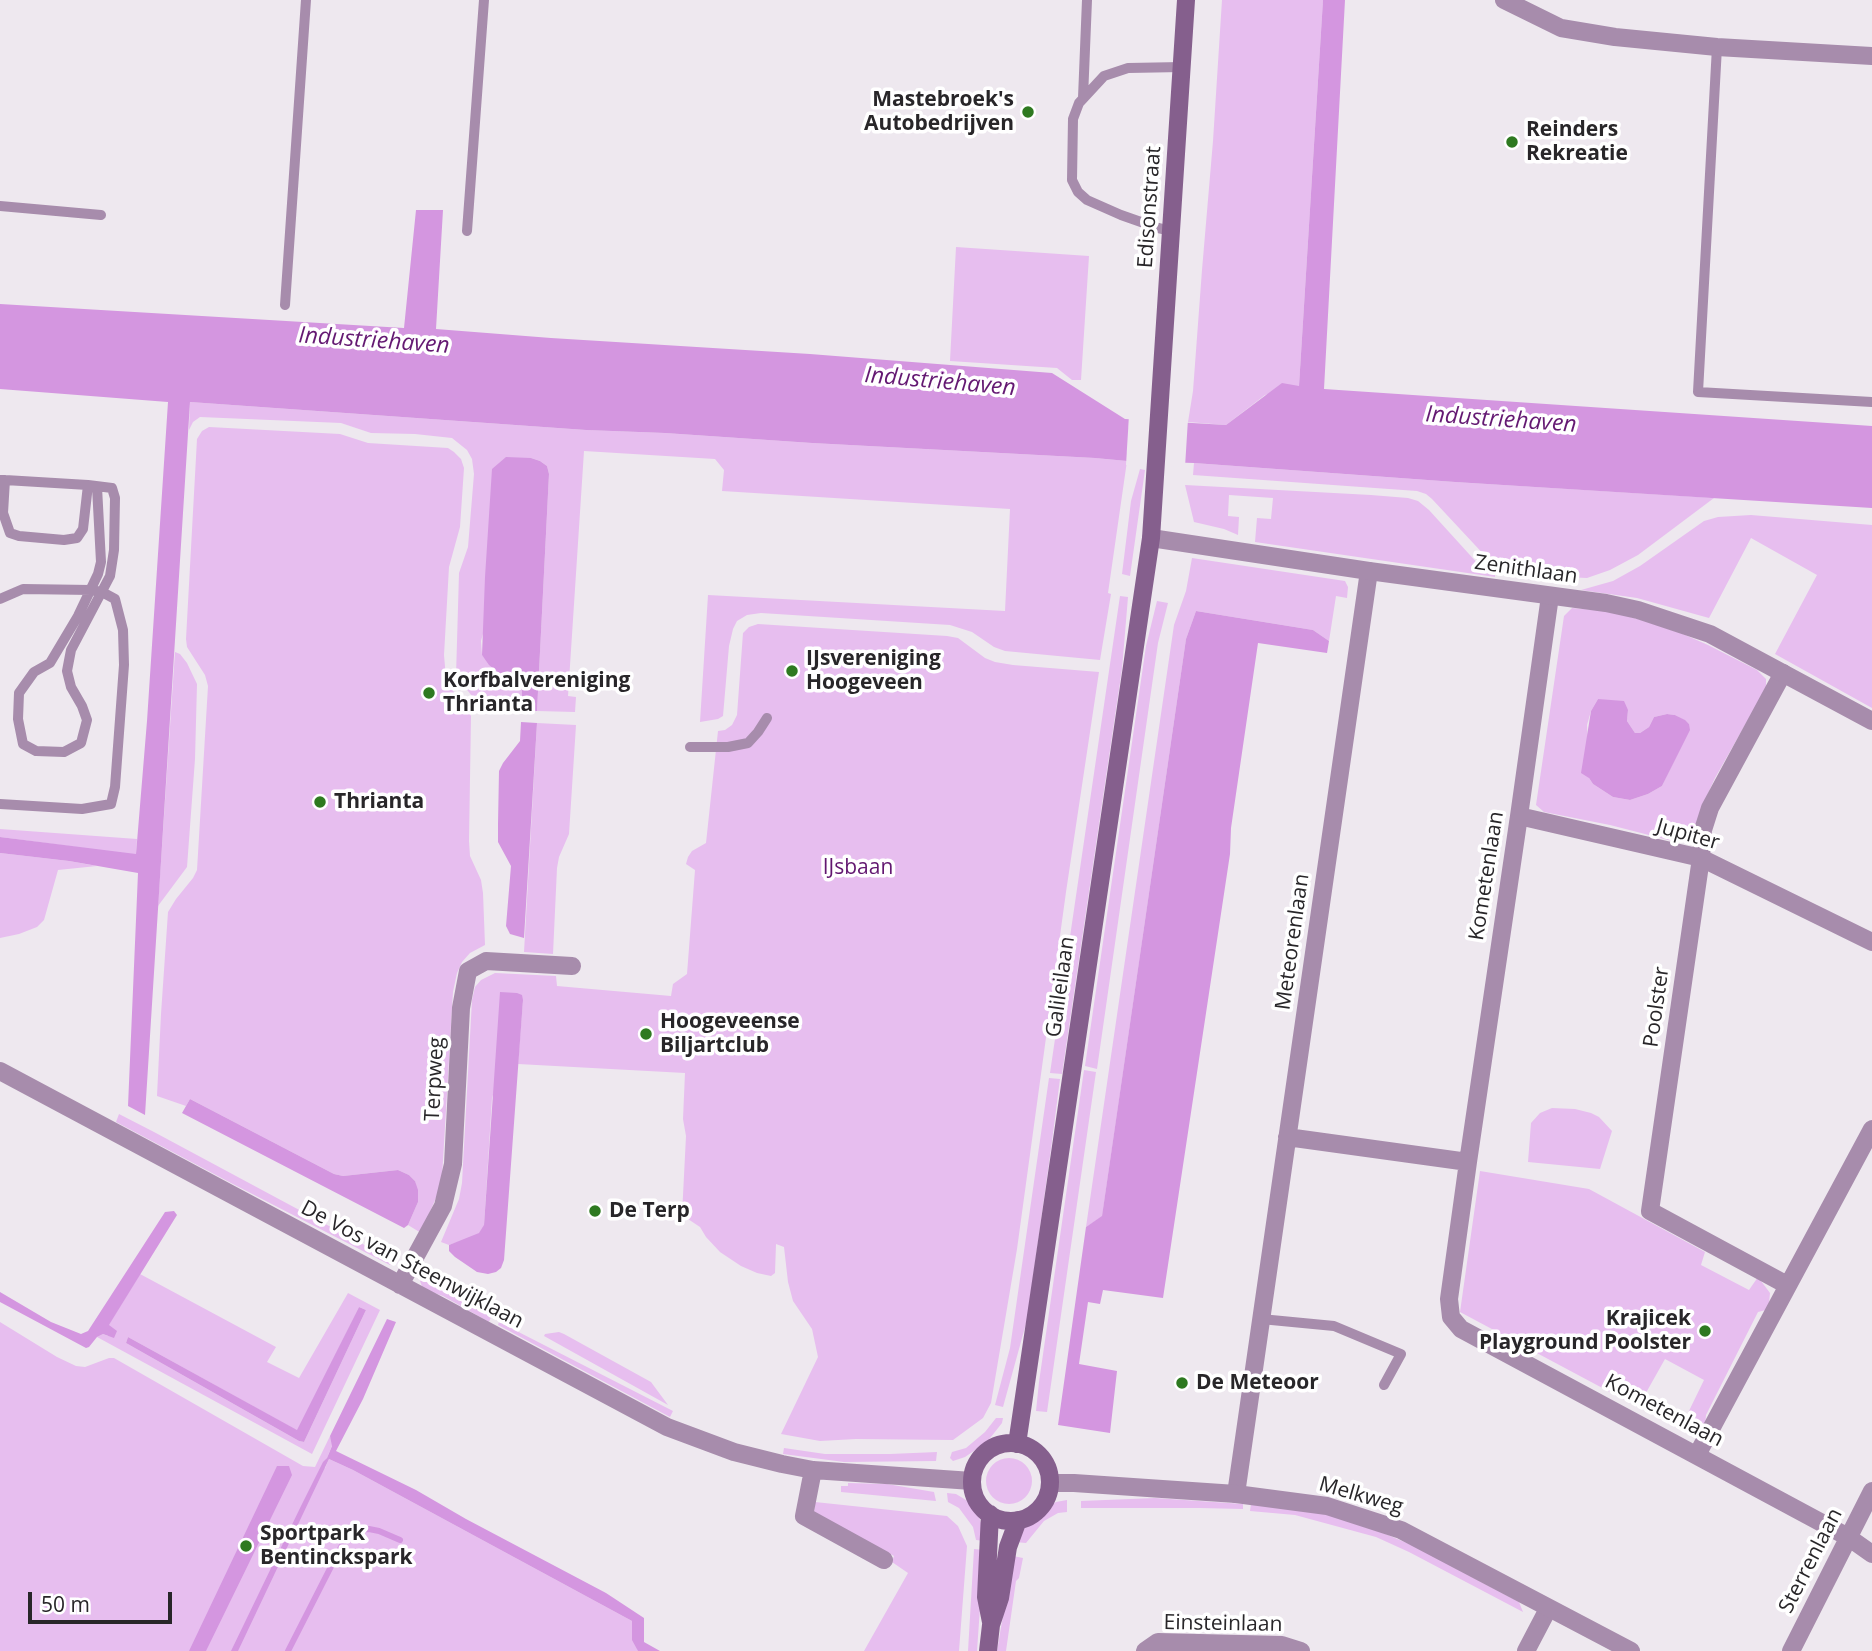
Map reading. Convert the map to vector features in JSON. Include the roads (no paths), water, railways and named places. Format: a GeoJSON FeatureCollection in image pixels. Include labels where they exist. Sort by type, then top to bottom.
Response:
{"type":"FeatureCollection","features":[{"type":"Feature","properties":{"kind":"main road","name":"Edisonstraat"},"geometry":{"type":"LineString","coordinates":[[1151,538],[1186,0]]}},
{"type":"Feature","properties":{"kind":"main road","name":"Galileilaan"},"geometry":{"type":"LineString","coordinates":[[1017,1444],[1151,538]]}},
{"type":"Feature","properties":{"kind":"main road"},"geometry":{"type":"LineString","coordinates":[[1017,1444],[1028,1447],[1044,1462],[1050,1483],[1044,1504],[1037,1512],[1018,1520],[1005,1520],[990,1514],[978,1503],[972,1481],[974,1470],[986,1452],[996,1446],[1017,1444]]}},
{"type":"Feature","properties":{"kind":"main road"},"geometry":{"type":"LineString","coordinates":[[990,1514],[986,1597],[991,1625]]}},
{"type":"Feature","properties":{"kind":"main road"},"geometry":{"type":"LineString","coordinates":[[988,1651],[1008,1547],[1018,1520]]}},
{"type":"Feature","properties":{"kind":"street"},"geometry":{"type":"LineString","coordinates":[[1504,0],[1522,5],[1561,28],[1615,37],[1717,47],[1872,56]]}},
{"type":"Feature","properties":{"kind":"street","name":"Zenithlaan"},"geometry":{"type":"LineString","coordinates":[[1151,538],[1606,603],[1638,610],[1710,634],[1872,721]]}},
{"type":"Feature","properties":{"kind":"street","name":"Meteorenlaan"},"geometry":{"type":"LineString","coordinates":[[1236,1494],[1369,571]]}},
{"type":"Feature","properties":{"kind":"street","name":"Kometenlaan"},"geometry":{"type":"LineString","coordinates":[[1550,596],[1449,1299],[1451,1317],[1461,1329],[1849,1537],[1872,1554]]}},
{"type":"Feature","properties":{"kind":"street","name":"Poolster"},"geometry":{"type":"LineString","coordinates":[[1783,673],[1710,808],[1703,830],[1650,1211],[1787,1285]]}},
{"type":"Feature","properties":{"kind":"street","name":"Jupiter"},"geometry":{"type":"LineString","coordinates":[[1519,816],[1701,858],[1872,942]]}},
{"type":"Feature","properties":{"kind":"street","name":"Terpweg"},"geometry":{"type":"LineString","coordinates":[[400,1285],[443,1206],[453,1164],[461,1008],[468,971],[486,961],[572,966]]}},
{"type":"Feature","properties":{"kind":"street","name":"De Vos van Steenwijklaan"},"geometry":{"type":"LineString","coordinates":[[0,1071],[667,1427],[734,1452],[782,1464],[813,1469],[972,1481]]}},
{"type":"Feature","properties":{"kind":"street"},"geometry":{"type":"LineString","coordinates":[[1697,1455],[1872,1129]]}},
{"type":"Feature","properties":{"kind":"street"},"geometry":{"type":"LineString","coordinates":[[1287,1137],[1468,1162]]}},
{"type":"Feature","properties":{"kind":"street"},"geometry":{"type":"LineString","coordinates":[[813,1469],[804,1516],[884,1560]]}},
{"type":"Feature","properties":{"kind":"street","name":"Melkweg"},"geometry":{"type":"LineString","coordinates":[[1050,1483],[1236,1494],[1328,1506],[1401,1530],[1631,1651]]}},
{"type":"Feature","properties":{"kind":"street","name":"Sterrenlaan"},"geometry":{"type":"LineString","coordinates":[[1791,1651],[1872,1491]]}},
{"type":"Feature","properties":{"kind":"street"},"geometry":{"type":"LineString","coordinates":[[1526,1651],[1548,1609]]}},
{"type":"Feature","properties":{"kind":"street","name":"Einsteinlaan"},"geometry":{"type":"LineString","coordinates":[[1145,1651],[1158,1642],[1282,1645],[1301,1651]]}},
{"type":"Feature","properties":{"kind":"lane"},"geometry":{"type":"LineString","coordinates":[[285,305],[306,0]]}},
{"type":"Feature","properties":{"kind":"lane"},"geometry":{"type":"LineString","coordinates":[[467,231],[484,0]]}},
{"type":"Feature","properties":{"kind":"lane"},"geometry":{"type":"LineString","coordinates":[[1083,98],[1087,0]]}},
{"type":"Feature","properties":{"kind":"lane"},"geometry":{"type":"LineString","coordinates":[[1717,47],[1698,392],[1872,402]]}},
{"type":"Feature","properties":{"kind":"lane"},"geometry":{"type":"LineString","coordinates":[[1172,231],[1121,215],[1087,200],[1078,192],[1072,180],[1073,120],[1079,103],[1104,76],[1128,68],[1182,67]]}},
{"type":"Feature","properties":{"kind":"lane"},"geometry":{"type":"LineString","coordinates":[[0,206],[101,215]]}},
{"type":"Feature","properties":{"kind":"lane"},"geometry":{"type":"LineString","coordinates":[[93,486],[83,530],[76,538],[64,540],[10,533],[3,513],[2,480],[103,486],[112,488],[115,498],[113,566],[110,576],[96,591],[78,615],[50,663],[34,672],[19,693],[18,719],[23,744],[36,751],[64,752],[81,743],[88,720],[71,687],[67,671],[71,650],[96,591],[101,562],[93,486]]}},
{"type":"Feature","properties":{"kind":"lane"},"geometry":{"type":"LineString","coordinates":[[0,598],[23,589],[96,591],[116,600],[124,630],[116,787],[111,804],[82,809],[0,804]]}},
{"type":"Feature","properties":{"kind":"lane"},"geometry":{"type":"LineString","coordinates":[[690,747],[727,747],[748,743],[766,718]]}},
{"type":"Feature","properties":{"kind":"lane"},"geometry":{"type":"LineString","coordinates":[[1261,1319],[1334,1326],[1401,1354],[1384,1385]]}},
{"type":"Feature","properties":{"kind":"water","name":"Industriehaven"},"geometry":{"type":"Polygon","coordinates":[[[1323,0],[1345,0],[1324,389],[1872,426],[1872,508],[1194,463],[586,430],[190,402],[145,1115],[128,1106],[138,873],[0,853],[0,837],[136,854],[168,402],[0,389],[0,304],[404,328],[416,210],[443,210],[436,329],[1052,373],[1125,419],[1226,425],[1282,383],[1299,386],[1323,0]]]}},
{"type":"Feature","properties":{"kind":"water"},"geometry":{"type":"Polygon","coordinates":[[[506,457],[540,461],[547,466],[549,474],[537,711],[521,711],[522,689],[489,665],[482,655],[492,469],[506,457]]]}},
{"type":"Feature","properties":{"kind":"water"},"geometry":{"type":"Polygon","coordinates":[[[1196,611],[1313,630],[1329,641],[1327,653],[1258,643],[1231,828],[1230,854],[1163,1298],[1103,1290],[1100,1304],[1088,1302],[1079,1364],[1117,1371],[1110,1433],[1058,1425],[1086,1227],[1102,1216],[1186,639],[1196,611]]]}},
{"type":"Feature","properties":{"kind":"water"},"geometry":{"type":"Polygon","coordinates":[[[1598,699],[1624,701],[1628,710],[1627,721],[1635,733],[1649,727],[1654,717],[1667,714],[1675,715],[1689,724],[1690,730],[1662,786],[1630,800],[1613,797],[1581,773],[1591,711],[1598,699]]]}},
{"type":"Feature","properties":{"kind":"water"},"geometry":{"type":"Polygon","coordinates":[[[521,722],[537,723],[524,938],[510,934],[506,926],[511,866],[498,842],[499,771],[520,741],[521,722]]]}},
{"type":"Feature","properties":{"kind":"water"},"geometry":{"type":"Polygon","coordinates":[[[500,992],[517,993],[522,995],[523,1000],[504,1260],[501,1268],[488,1274],[477,1272],[455,1257],[449,1251],[449,1245],[479,1233],[484,1225],[500,992]]]}},
{"type":"Feature","properties":{"kind":"water"},"geometry":{"type":"Polygon","coordinates":[[[190,1099],[334,1174],[343,1176],[398,1170],[409,1175],[418,1190],[418,1202],[408,1225],[404,1228],[182,1113],[190,1099]]]}},
{"type":"Feature","properties":{"kind":"water"},"geometry":{"type":"Polygon","coordinates":[[[174,1211],[177,1215],[109,1325],[117,1331],[114,1338],[103,1334],[86,1348],[0,1302],[0,1292],[51,1322],[81,1334],[88,1331],[165,1212],[174,1211]]]}},
{"type":"Feature","properties":{"kind":"water"},"geometry":{"type":"Polygon","coordinates":[[[359,1307],[366,1310],[304,1442],[126,1343],[128,1337],[297,1430],[359,1307]]]}},
{"type":"Feature","properties":{"kind":"water"},"geometry":{"type":"Polygon","coordinates":[[[387,1319],[396,1322],[363,1399],[336,1451],[416,1490],[606,1593],[644,1618],[644,1642],[660,1651],[638,1651],[632,1640],[632,1621],[329,1459],[238,1651],[231,1651],[327,1458],[332,1446],[330,1436],[387,1319]]]}},
{"type":"Feature","properties":{"kind":"water"},"geometry":{"type":"Polygon","coordinates":[[[277,1466],[289,1466],[292,1475],[206,1651],[189,1651],[277,1466]]]}},
{"type":"Feature","properties":{"kind":"waterway"},"geometry":{"type":"LineString","coordinates":[[288,1651],[350,1534],[369,1529],[400,1540]]}},
{"type":"Feature","properties":{"kind":"place","name":"Mastebroek's Autobedrijven"},"geometry":{"type":"Point","coordinates":[1028,112]}},
{"type":"Feature","properties":{"kind":"place","name":"Reinders Rekreatie"},"geometry":{"type":"Point","coordinates":[1512,142]}},
{"type":"Feature","properties":{"kind":"place","name":"IJsvereniging Hoogeveen"},"geometry":{"type":"Point","coordinates":[792,671]}},
{"type":"Feature","properties":{"kind":"place","name":"Korfbalvereniging Thrianta"},"geometry":{"type":"Point","coordinates":[429,693]}},
{"type":"Feature","properties":{"kind":"place","name":"Thrianta"},"geometry":{"type":"Point","coordinates":[320,802]}},
{"type":"Feature","properties":{"kind":"place","name":"Hoogeveense Biljartclub"},"geometry":{"type":"Point","coordinates":[646,1034]}},
{"type":"Feature","properties":{"kind":"place","name":"De Terp"},"geometry":{"type":"Point","coordinates":[595,1211]}},
{"type":"Feature","properties":{"kind":"place","name":"Krajicek Playground Poolster"},"geometry":{"type":"Point","coordinates":[1705,1331]}},
{"type":"Feature","properties":{"kind":"place","name":"De Meteoor"},"geometry":{"type":"Point","coordinates":[1182,1383]}},
{"type":"Feature","properties":{"kind":"place","name":"Sportpark Bentinckspark"},"geometry":{"type":"Point","coordinates":[246,1546]}},
{"type":"Feature","properties":{"kind":"park label","name":"IJsbaan"},"geometry":{"type":"Point","coordinates":[858,868]}}]}
